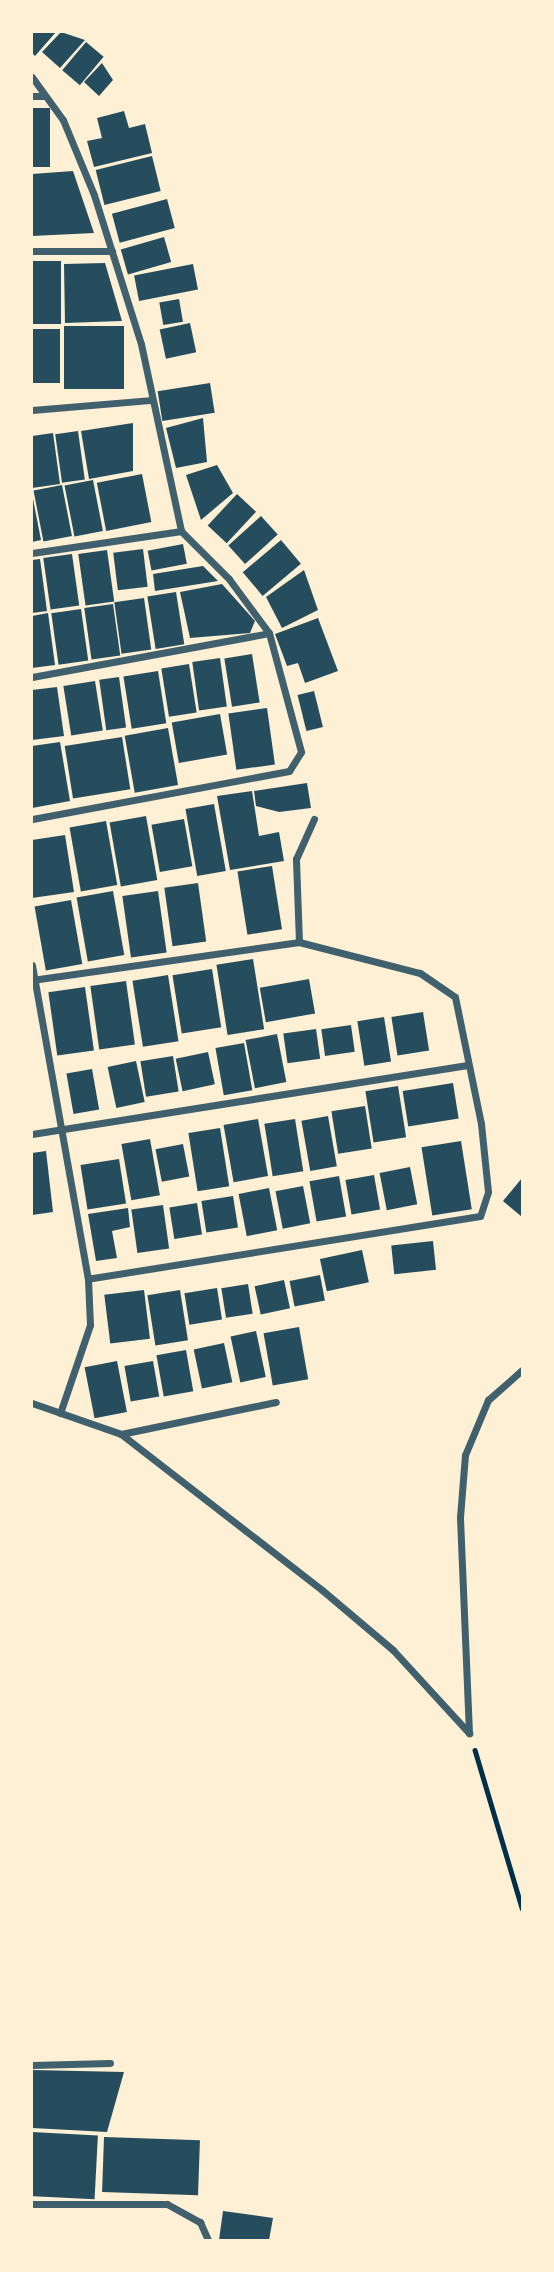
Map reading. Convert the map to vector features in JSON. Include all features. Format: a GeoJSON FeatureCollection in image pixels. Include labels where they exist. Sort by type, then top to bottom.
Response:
{"type":"FeatureCollection","features":[{"type":"Feature","properties":{"kind":"street"},"geometry":{"type":"LineString","coordinates":[[32,77],[79,154],[112,251],[181,531],[245,598],[269,633],[298,732],[296,764],[289,771],[32,819]]}},
{"type":"Feature","properties":{"kind":"street"},"geometry":{"type":"LineString","coordinates":[[32,96],[46,96]]}},
{"type":"Feature","properties":{"kind":"street"},"geometry":{"type":"LineString","coordinates":[[32,251],[112,251]]}},
{"type":"Feature","properties":{"kind":"street"},"geometry":{"type":"LineString","coordinates":[[32,410],[150,400]]}},
{"type":"Feature","properties":{"kind":"street"},"geometry":{"type":"LineString","coordinates":[[32,553],[181,531]]}},
{"type":"Feature","properties":{"kind":"street"},"geometry":{"type":"LineString","coordinates":[[32,677],[269,633]]}},
{"type":"Feature","properties":{"kind":"street"},"geometry":{"type":"LineString","coordinates":[[299,942],[296,859],[314,819]]}},
{"type":"Feature","properties":{"kind":"street"},"geometry":{"type":"LineString","coordinates":[[33,980],[299,942],[446,985],[455,997],[489,1182],[485,1208],[466,1219],[88,1279]]}},
{"type":"Feature","properties":{"kind":"street"},"geometry":{"type":"LineString","coordinates":[[32,965],[88,1279],[90,1325],[60,1413]]}},
{"type":"Feature","properties":{"kind":"street"},"geometry":{"type":"LineString","coordinates":[[32,1134],[467,1065]]}},
{"type":"Feature","properties":{"kind":"street"},"geometry":{"type":"LineString","coordinates":[[469,1733],[460,1517],[465,1455],[488,1400],[523,1370]]}},
{"type":"Feature","properties":{"kind":"street"},"geometry":{"type":"LineString","coordinates":[[121,1434],[276,1402]]}},
{"type":"Feature","properties":{"kind":"street"},"geometry":{"type":"LineString","coordinates":[[32,1403],[121,1434],[322,1590],[393,1650],[469,1733]]}},
{"type":"Feature","properties":{"kind":"street"},"geometry":{"type":"LineString","coordinates":[[32,2065],[110,2063]]}},
{"type":"Feature","properties":{"kind":"street"},"geometry":{"type":"LineString","coordinates":[[32,2204],[140,2201],[167,2204],[200,2222],[208,2241]]}},
{"type":"Feature","properties":{"kind":"path"},"geometry":{"type":"LineString","coordinates":[[469,1733],[523,1908]]}},
{"type":"Feature","properties":{"kind":"building"},"geometry":{"type":"Polygon","coordinates":[[[32,32],[56,32],[35,56],[32,53],[32,32]]]}},
{"type":"Feature","properties":{"kind":"building"},"geometry":{"type":"Polygon","coordinates":[[[61,32],[85,40],[60,68],[42,52],[61,32]]]}},
{"type":"Feature","properties":{"kind":"building"},"geometry":{"type":"Polygon","coordinates":[[[86,42],[104,57],[80,85],[62,70],[86,42]]]}},
{"type":"Feature","properties":{"kind":"building"},"geometry":{"type":"Polygon","coordinates":[[[102,63],[113,80],[99,96],[84,82],[102,63]]]}},
{"type":"Feature","properties":{"kind":"building"},"geometry":{"type":"Polygon","coordinates":[[[32,108],[50,108],[50,167],[32,167],[32,108]]]}},
{"type":"Feature","properties":{"kind":"building"},"geometry":{"type":"Polygon","coordinates":[[[124,111],[129,128],[145,124],[152,153],[94,167],[87,141],[102,138],[97,118],[124,111]]]}},
{"type":"Feature","properties":{"kind":"building"},"geometry":{"type":"Polygon","coordinates":[[[152,156],[161,191],[104,205],[96,170],[152,156]]]}},
{"type":"Feature","properties":{"kind":"building"},"geometry":{"type":"Polygon","coordinates":[[[73,171],[94,233],[32,236],[32,174],[73,171]]]}},
{"type":"Feature","properties":{"kind":"building"},"geometry":{"type":"Polygon","coordinates":[[[167,199],[175,228],[120,243],[112,214],[167,199]]]}},
{"type":"Feature","properties":{"kind":"building"},"geometry":{"type":"Polygon","coordinates":[[[164,237],[171,262],[128,274],[121,249],[164,237]]]}},
{"type":"Feature","properties":{"kind":"building"},"geometry":{"type":"Polygon","coordinates":[[[32,261],[61,261],[61,324],[32,324],[32,261]]]}},
{"type":"Feature","properties":{"kind":"building"},"geometry":{"type":"Polygon","coordinates":[[[105,263],[122,321],[65,323],[64,264],[105,263]]]}},
{"type":"Feature","properties":{"kind":"building"},"geometry":{"type":"Polygon","coordinates":[[[193,264],[198,290],[139,301],[134,275],[193,264]]]}},
{"type":"Feature","properties":{"kind":"building"},"geometry":{"type":"Polygon","coordinates":[[[179,299],[183,322],[163,325],[159,302],[179,299]]]}},
{"type":"Feature","properties":{"kind":"building"},"geometry":{"type":"Polygon","coordinates":[[[190,323],[196,352],[166,359],[160,329],[190,323]]]}},
{"type":"Feature","properties":{"kind":"building"},"geometry":{"type":"Polygon","coordinates":[[[64,326],[124,326],[124,389],[64,389],[64,326]]]}},
{"type":"Feature","properties":{"kind":"building"},"geometry":{"type":"Polygon","coordinates":[[[32,329],[60,329],[60,383],[32,383],[32,329]]]}},
{"type":"Feature","properties":{"kind":"building"},"geometry":{"type":"Polygon","coordinates":[[[210,383],[215,413],[162,421],[158,391],[210,383]]]}},
{"type":"Feature","properties":{"kind":"building"},"geometry":{"type":"Polygon","coordinates":[[[203,418],[207,462],[176,468],[166,428],[203,418]]]}},
{"type":"Feature","properties":{"kind":"building"},"geometry":{"type":"Polygon","coordinates":[[[133,423],[133,471],[89,479],[81,431],[133,423]]]}},
{"type":"Feature","properties":{"kind":"building"},"geometry":{"type":"Polygon","coordinates":[[[78,431],[85,480],[62,483],[55,434],[78,431]]]}},
{"type":"Feature","properties":{"kind":"building"},"geometry":{"type":"Polygon","coordinates":[[[53,433],[60,484],[32,488],[32,436],[53,433]]]}},
{"type":"Feature","properties":{"kind":"building"},"geometry":{"type":"Polygon","coordinates":[[[217,465],[233,493],[201,520],[186,475],[217,465]]]}},
{"type":"Feature","properties":{"kind":"building"},"geometry":{"type":"Polygon","coordinates":[[[142,474],[151,522],[106,531],[97,483],[142,474]]]}},
{"type":"Feature","properties":{"kind":"building"},"geometry":{"type":"Polygon","coordinates":[[[93,480],[103,531],[74,537],[65,486],[93,480]]]}},
{"type":"Feature","properties":{"kind":"building"},"geometry":{"type":"Polygon","coordinates":[[[62,485],[72,536],[43,542],[34,491],[62,485]]]}},
{"type":"Feature","properties":{"kind":"building"},"geometry":{"type":"Polygon","coordinates":[[[32,494],[41,540],[32,542],[32,494]]]}},
{"type":"Feature","properties":{"kind":"building"},"geometry":{"type":"Polygon","coordinates":[[[237,494],[256,512],[227,543],[208,525],[237,494]]]}},
{"type":"Feature","properties":{"kind":"building"},"geometry":{"type":"Polygon","coordinates":[[[261,516],[278,535],[245,564],[228,545],[261,516]]]}},
{"type":"Feature","properties":{"kind":"building"},"geometry":{"type":"Polygon","coordinates":[[[281,540],[301,564],[263,596],[243,572],[281,540]]]}},
{"type":"Feature","properties":{"kind":"building"},"geometry":{"type":"Polygon","coordinates":[[[183,544],[187,564],[151,571],[148,551],[183,544]]]}},
{"type":"Feature","properties":{"kind":"building"},"geometry":{"type":"Polygon","coordinates":[[[143,549],[148,587],[118,590],[113,553],[143,549]]]}},
{"type":"Feature","properties":{"kind":"building"},"geometry":{"type":"Polygon","coordinates":[[[107,550],[114,601],[86,606],[78,554],[107,550]]]}},
{"type":"Feature","properties":{"kind":"building"},"geometry":{"type":"Polygon","coordinates":[[[72,554],[79,605],[51,610],[43,558],[72,554]]]}},
{"type":"Feature","properties":{"kind":"building"},"geometry":{"type":"Polygon","coordinates":[[[40,559],[47,611],[32,613],[32,560],[40,559]]]}},
{"type":"Feature","properties":{"kind":"building"},"geometry":{"type":"Polygon","coordinates":[[[203,566],[218,581],[155,591],[153,574],[203,566]]]}},
{"type":"Feature","properties":{"kind":"building"},"geometry":{"type":"Polygon","coordinates":[[[304,570],[318,610],[282,628],[266,597],[304,570]]]}},
{"type":"Feature","properties":{"kind":"building"},"geometry":{"type":"Polygon","coordinates":[[[222,584],[255,621],[250,633],[190,638],[180,592],[222,584]]]}},
{"type":"Feature","properties":{"kind":"building"},"geometry":{"type":"Polygon","coordinates":[[[176,592],[184,644],[156,649],[147,597],[176,592]]]}},
{"type":"Feature","properties":{"kind":"building"},"geometry":{"type":"Polygon","coordinates":[[[144,598],[151,649],[122,654],[114,602],[144,598]]]}},
{"type":"Feature","properties":{"kind":"building"},"geometry":{"type":"Polygon","coordinates":[[[113,604],[120,655],[92,660],[84,608],[113,604]]]}},
{"type":"Feature","properties":{"kind":"building"},"geometry":{"type":"Polygon","coordinates":[[[81,609],[88,660],[59,665],[51,613],[81,609]]]}},
{"type":"Feature","properties":{"kind":"building"},"geometry":{"type":"Polygon","coordinates":[[[48,613],[55,665],[32,668],[32,616],[48,613]]]}},
{"type":"Feature","properties":{"kind":"building"},"geometry":{"type":"Polygon","coordinates":[[[318,618],[338,671],[305,683],[298,663],[287,666],[275,634],[318,618]]]}},
{"type":"Feature","properties":{"kind":"building"},"geometry":{"type":"Polygon","coordinates":[[[252,654],[260,702],[232,707],[224,658],[252,654]]]}},
{"type":"Feature","properties":{"kind":"building"},"geometry":{"type":"Polygon","coordinates":[[[220,658],[227,707],[199,710],[192,662],[220,658]]]}},
{"type":"Feature","properties":{"kind":"building"},"geometry":{"type":"Polygon","coordinates":[[[189,664],[197,712],[169,717],[161,668],[189,664]]]}},
{"type":"Feature","properties":{"kind":"building"},"geometry":{"type":"Polygon","coordinates":[[[158,671],[166,723],[132,729],[123,676],[158,671]]]}},
{"type":"Feature","properties":{"kind":"building"},"geometry":{"type":"Polygon","coordinates":[[[119,677],[126,728],[106,730],[99,680],[119,677]]]}},
{"type":"Feature","properties":{"kind":"building"},"geometry":{"type":"Polygon","coordinates":[[[95,681],[103,730],[71,735],[63,686],[95,681]]]}},
{"type":"Feature","properties":{"kind":"building"},"geometry":{"type":"Polygon","coordinates":[[[57,687],[64,736],[32,740],[32,690],[57,687]]]}},
{"type":"Feature","properties":{"kind":"building"},"geometry":{"type":"Polygon","coordinates":[[[314,691],[323,727],[306,731],[298,695],[314,691]]]}},
{"type":"Feature","properties":{"kind":"building"},"geometry":{"type":"Polygon","coordinates":[[[267,708],[275,764],[236,770],[228,713],[267,708]]]}},
{"type":"Feature","properties":{"kind":"building"},"geometry":{"type":"Polygon","coordinates":[[[220,714],[227,754],[179,763],[172,723],[220,714]]]}},
{"type":"Feature","properties":{"kind":"building"},"geometry":{"type":"Polygon","coordinates":[[[168,728],[178,785],[135,793],[125,736],[168,728]]]}},
{"type":"Feature","properties":{"kind":"building"},"geometry":{"type":"Polygon","coordinates":[[[122,737],[130,789],[73,798],[65,746],[122,737]]]}},
{"type":"Feature","properties":{"kind":"building"},"geometry":{"type":"Polygon","coordinates":[[[60,742],[70,801],[32,808],[32,746],[60,742]]]}},
{"type":"Feature","properties":{"kind":"building"},"geometry":{"type":"Polygon","coordinates":[[[307,783],[311,808],[279,812],[256,806],[254,791],[307,783]]]}},
{"type":"Feature","properties":{"kind":"building"},"geometry":{"type":"Polygon","coordinates":[[[252,791],[259,836],[279,832],[284,861],[230,870],[217,796],[252,791]]]}},
{"type":"Feature","properties":{"kind":"building"},"geometry":{"type":"Polygon","coordinates":[[[214,804],[226,871],[197,876],[185,809],[214,804]]]}},
{"type":"Feature","properties":{"kind":"building"},"geometry":{"type":"Polygon","coordinates":[[[146,816],[157,880],[121,886],[110,822],[146,816]]]}},
{"type":"Feature","properties":{"kind":"building"},"geometry":{"type":"Polygon","coordinates":[[[184,819],[192,866],[160,872],[152,825],[184,819]]]}},
{"type":"Feature","properties":{"kind":"building"},"geometry":{"type":"Polygon","coordinates":[[[106,821],[117,885],[81,891],[70,827],[106,821]]]}},
{"type":"Feature","properties":{"kind":"building"},"geometry":{"type":"Polygon","coordinates":[[[65,835],[74,892],[32,898],[32,840],[65,835]]]}},
{"type":"Feature","properties":{"kind":"building"},"geometry":{"type":"Polygon","coordinates":[[[272,866],[282,929],[247,935],[237,871],[272,866]]]}},
{"type":"Feature","properties":{"kind":"building"},"geometry":{"type":"Polygon","coordinates":[[[198,883],[206,941],[173,946],[164,888],[198,883]]]}},
{"type":"Feature","properties":{"kind":"building"},"geometry":{"type":"Polygon","coordinates":[[[113,891],[124,955],[88,961],[77,897],[113,891]]]}},
{"type":"Feature","properties":{"kind":"building"},"geometry":{"type":"Polygon","coordinates":[[[158,891],[167,952],[131,957],[122,896],[158,891]]]}},
{"type":"Feature","properties":{"kind":"building"},"geometry":{"type":"Polygon","coordinates":[[[71,900],[82,964],[46,970],[35,906],[71,900]]]}},
{"type":"Feature","properties":{"kind":"building"},"geometry":{"type":"Polygon","coordinates":[[[253,959],[264,1029],[228,1035],[216,965],[253,959]]]}},
{"type":"Feature","properties":{"kind":"building"},"geometry":{"type":"Polygon","coordinates":[[[212,969],[221,1027],[182,1034],[172,975],[212,969]]]}},
{"type":"Feature","properties":{"kind":"building"},"geometry":{"type":"Polygon","coordinates":[[[168,975],[178,1041],[143,1047],[132,981],[168,975]]]}},
{"type":"Feature","properties":{"kind":"building"},"geometry":{"type":"Polygon","coordinates":[[[309,979],[315,1013],[266,1022],[260,988],[309,979]]]}},
{"type":"Feature","properties":{"kind":"building"},"geometry":{"type":"Polygon","coordinates":[[[126,981],[135,1044],[99,1049],[90,986],[126,981]]]}},
{"type":"Feature","properties":{"kind":"building"},"geometry":{"type":"Polygon","coordinates":[[[85,987],[94,1050],[57,1056],[48,992],[85,987]]]}},
{"type":"Feature","properties":{"kind":"building"},"geometry":{"type":"Polygon","coordinates":[[[423,1012],[429,1051],[397,1056],[391,1017],[423,1012]]]}},
{"type":"Feature","properties":{"kind":"building"},"geometry":{"type":"Polygon","coordinates":[[[384,1017],[391,1061],[364,1066],[357,1021],[384,1017]]]}},
{"type":"Feature","properties":{"kind":"building"},"geometry":{"type":"Polygon","coordinates":[[[351,1025],[355,1052],[325,1056],[321,1029],[351,1025]]]}},
{"type":"Feature","properties":{"kind":"building"},"geometry":{"type":"Polygon","coordinates":[[[316,1029],[320,1059],[287,1063],[283,1034],[316,1029]]]}},
{"type":"Feature","properties":{"kind":"building"},"geometry":{"type":"Polygon","coordinates":[[[277,1034],[286,1082],[255,1088],[246,1040],[277,1034]]]}},
{"type":"Feature","properties":{"kind":"building"},"geometry":{"type":"Polygon","coordinates":[[[244,1043],[252,1090],[224,1095],[215,1048],[244,1043]]]}},
{"type":"Feature","properties":{"kind":"building"},"geometry":{"type":"Polygon","coordinates":[[[208,1052],[215,1084],[183,1091],[176,1059],[208,1052]]]}},
{"type":"Feature","properties":{"kind":"building"},"geometry":{"type":"Polygon","coordinates":[[[173,1056],[179,1092],[146,1097],[140,1061],[173,1056]]]}},
{"type":"Feature","properties":{"kind":"building"},"geometry":{"type":"Polygon","coordinates":[[[136,1061],[145,1102],[116,1108],[108,1067],[136,1061]]]}},
{"type":"Feature","properties":{"kind":"building"},"geometry":{"type":"Polygon","coordinates":[[[92,1069],[99,1109],[74,1114],[66,1074],[92,1069]]]}},
{"type":"Feature","properties":{"kind":"building"},"geometry":{"type":"Polygon","coordinates":[[[453,1083],[459,1119],[408,1127],[403,1091],[453,1083]]]}},
{"type":"Feature","properties":{"kind":"building"},"geometry":{"type":"Polygon","coordinates":[[[398,1086],[406,1137],[374,1143],[365,1091],[398,1086]]]}},
{"type":"Feature","properties":{"kind":"building"},"geometry":{"type":"Polygon","coordinates":[[[365,1106],[372,1148],[338,1154],[331,1111],[365,1106]]]}},
{"type":"Feature","properties":{"kind":"building"},"geometry":{"type":"Polygon","coordinates":[[[328,1116],[337,1166],[310,1171],[301,1121],[328,1116]]]}},
{"type":"Feature","properties":{"kind":"building"},"geometry":{"type":"Polygon","coordinates":[[[258,1119],[268,1176],[234,1182],[224,1125],[258,1119]]]}},
{"type":"Feature","properties":{"kind":"building"},"geometry":{"type":"Polygon","coordinates":[[[295,1119],[303,1171],[273,1176],[264,1124],[295,1119]]]}},
{"type":"Feature","properties":{"kind":"building"},"geometry":{"type":"Polygon","coordinates":[[[220,1128],[229,1186],[198,1191],[188,1133],[220,1128]]]}},
{"type":"Feature","properties":{"kind":"building"},"geometry":{"type":"Polygon","coordinates":[[[150,1139],[160,1195],[131,1200],[121,1144],[150,1139]]]}},
{"type":"Feature","properties":{"kind":"building"},"geometry":{"type":"Polygon","coordinates":[[[461,1141],[472,1209],[432,1215],[421,1147],[461,1141]]]}},
{"type":"Feature","properties":{"kind":"building"},"geometry":{"type":"Polygon","coordinates":[[[183,1144],[189,1176],[162,1182],[156,1149],[183,1144]]]}},
{"type":"Feature","properties":{"kind":"building"},"geometry":{"type":"Polygon","coordinates":[[[46,1151],[53,1212],[32,1215],[32,1153],[46,1151]]]}},
{"type":"Feature","properties":{"kind":"building"},"geometry":{"type":"Polygon","coordinates":[[[119,1159],[126,1203],[88,1210],[80,1165],[119,1159]]]}},
{"type":"Feature","properties":{"kind":"building"},"geometry":{"type":"Polygon","coordinates":[[[410,1167],[417,1204],[387,1210],[380,1173],[410,1167]]]}},
{"type":"Feature","properties":{"kind":"building"},"geometry":{"type":"Polygon","coordinates":[[[374,1175],[380,1209],[352,1215],[345,1180],[374,1175]]]}},
{"type":"Feature","properties":{"kind":"building"},"geometry":{"type":"Polygon","coordinates":[[[339,1176],[346,1216],[317,1222],[309,1181],[339,1176]]]}},
{"type":"Feature","properties":{"kind":"building"},"geometry":{"type":"Polygon","coordinates":[[[522,1178],[522,1217],[503,1201],[522,1178]]]}},
{"type":"Feature","properties":{"kind":"building"},"geometry":{"type":"Polygon","coordinates":[[[303,1186],[310,1223],[283,1229],[276,1191],[303,1186]]]}},
{"type":"Feature","properties":{"kind":"building"},"geometry":{"type":"Polygon","coordinates":[[[269,1188],[277,1230],[247,1236],[239,1194],[269,1188]]]}},
{"type":"Feature","properties":{"kind":"building"},"geometry":{"type":"Polygon","coordinates":[[[233,1196],[238,1228],[206,1233],[201,1201],[233,1196]]]}},
{"type":"Feature","properties":{"kind":"building"},"geometry":{"type":"Polygon","coordinates":[[[197,1203],[202,1235],[174,1239],[169,1207],[197,1203]]]}},
{"type":"Feature","properties":{"kind":"building"},"geometry":{"type":"Polygon","coordinates":[[[163,1205],[169,1249],[137,1253],[131,1209],[163,1205]]]}},
{"type":"Feature","properties":{"kind":"building"},"geometry":{"type":"Polygon","coordinates":[[[128,1208],[130,1227],[112,1231],[117,1258],[96,1261],[88,1214],[128,1208]]]}},
{"type":"Feature","properties":{"kind":"building"},"geometry":{"type":"Polygon","coordinates":[[[433,1241],[436,1270],[394,1274],[391,1245],[433,1241]]]}},
{"type":"Feature","properties":{"kind":"building"},"geometry":{"type":"Polygon","coordinates":[[[362,1250],[369,1282],[327,1291],[320,1259],[362,1250]]]}},
{"type":"Feature","properties":{"kind":"building"},"geometry":{"type":"Polygon","coordinates":[[[320,1275],[325,1301],[295,1306],[290,1281],[320,1275]]]}},
{"type":"Feature","properties":{"kind":"building"},"geometry":{"type":"Polygon","coordinates":[[[284,1280],[290,1308],[261,1315],[255,1286],[284,1280]]]}},
{"type":"Feature","properties":{"kind":"building"},"geometry":{"type":"Polygon","coordinates":[[[248,1284],[253,1314],[226,1318],[221,1288],[248,1284]]]}},
{"type":"Feature","properties":{"kind":"building"},"geometry":{"type":"Polygon","coordinates":[[[217,1288],[222,1320],[189,1325],[184,1293],[217,1288]]]}},
{"type":"Feature","properties":{"kind":"building"},"geometry":{"type":"Polygon","coordinates":[[[144,1290],[150,1339],[110,1344],[104,1295],[144,1290]]]}},
{"type":"Feature","properties":{"kind":"building"},"geometry":{"type":"Polygon","coordinates":[[[180,1290],[188,1340],[155,1346],[147,1295],[180,1290]]]}},
{"type":"Feature","properties":{"kind":"building"},"geometry":{"type":"Polygon","coordinates":[[[299,1327],[308,1379],[273,1385],[264,1333],[299,1327]]]}},
{"type":"Feature","properties":{"kind":"building"},"geometry":{"type":"Polygon","coordinates":[[[256,1331],[266,1377],[240,1382],[231,1336],[256,1331]]]}},
{"type":"Feature","properties":{"kind":"building"},"geometry":{"type":"Polygon","coordinates":[[[224,1343],[232,1382],[202,1389],[194,1349],[224,1343]]]}},
{"type":"Feature","properties":{"kind":"building"},"geometry":{"type":"Polygon","coordinates":[[[186,1350],[193,1391],[164,1397],[156,1355],[186,1350]]]}},
{"type":"Feature","properties":{"kind":"building"},"geometry":{"type":"Polygon","coordinates":[[[117,1361],[127,1412],[95,1418],[85,1367],[117,1361]]]}},
{"type":"Feature","properties":{"kind":"building"},"geometry":{"type":"Polygon","coordinates":[[[153,1361],[159,1396],[131,1401],[124,1366],[153,1361]]]}},
{"type":"Feature","properties":{"kind":"building"},"geometry":{"type":"Polygon","coordinates":[[[32,2070],[124,2072],[107,2132],[32,2128],[32,2070]]]}},
{"type":"Feature","properties":{"kind":"building"},"geometry":{"type":"Polygon","coordinates":[[[32,2132],[98,2135],[95,2199],[32,2196],[32,2132]]]}},
{"type":"Feature","properties":{"kind":"building"},"geometry":{"type":"Polygon","coordinates":[[[104,2137],[200,2140],[198,2195],[102,2192],[104,2137]]]}},
{"type":"Feature","properties":{"kind":"building"},"geometry":{"type":"Polygon","coordinates":[[[223,2211],[273,2218],[269,2240],[219,2240],[223,2211]]]}}]}
